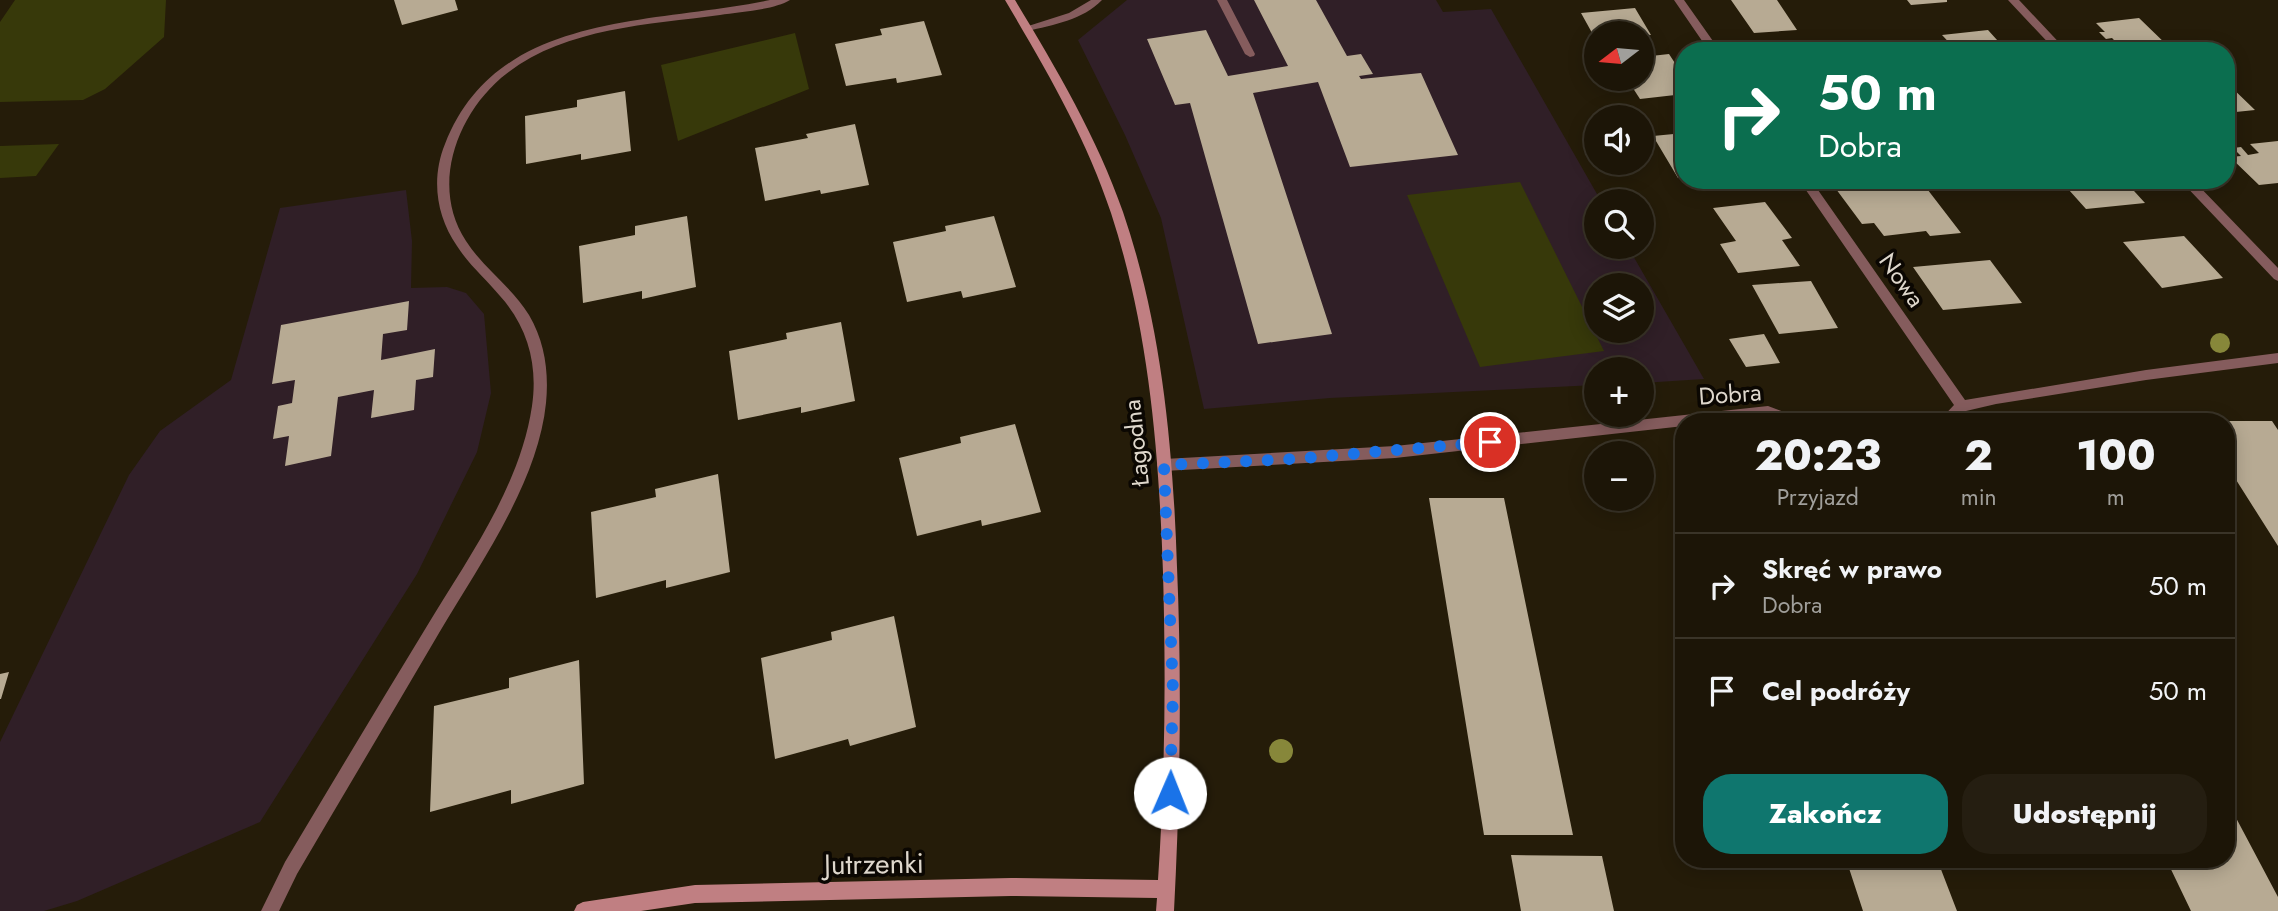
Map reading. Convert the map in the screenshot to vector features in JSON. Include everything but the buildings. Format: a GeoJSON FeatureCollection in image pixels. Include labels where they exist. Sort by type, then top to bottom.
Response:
{"type":"FeatureCollection","features":[{"type":"Feature","properties":{"kind":"street"},"geometry":{"type":"LineString","coordinates":[[270,911],[291,868],[511,496],[531,444],[540,394],[537,350],[530,326],[506,290],[476,262],[459,240],[449,217],[444,192],[444,169],[457,124],[473,100],[496,76],[521,57],[545,46],[638,24],[785,0]]}},
{"type":"Feature","properties":{"kind":"street","name":"Łagodna"},"geometry":{"type":"LineString","coordinates":[[1010,0],[1085,136],[1117,214],[1144,317],[1159,408],[1164,465],[1173,692],[1165,911]]}},
{"type":"Feature","properties":{"kind":"street"},"geometry":{"type":"LineString","coordinates":[[1027,28],[1069,16],[1088,8],[1097,0]]}},
{"type":"Feature","properties":{"kind":"street"},"geometry":{"type":"LineString","coordinates":[[1222,0],[1250,54]]}},
{"type":"Feature","properties":{"kind":"street"},"geometry":{"type":"LineString","coordinates":[[1679,0],[1708,42]]}},
{"type":"Feature","properties":{"kind":"street"},"geometry":{"type":"LineString","coordinates":[[2013,0],[2053,42]]}},
{"type":"Feature","properties":{"kind":"street","name":"Nowa"},"geometry":{"type":"LineString","coordinates":[[1811,189],[1962,406]]}},
{"type":"Feature","properties":{"kind":"street"},"geometry":{"type":"LineString","coordinates":[[2195,189],[2278,276]]}},
{"type":"Feature","properties":{"kind":"street"},"geometry":{"type":"LineString","coordinates":[[1955,413],[1962,406],[2104,381],[2278,358]]}},
{"type":"Feature","properties":{"kind":"street","name":"Dobra"},"geometry":{"type":"LineString","coordinates":[[1750,413],[1773,413]]}},
{"type":"Feature","properties":{"kind":"street","name":"Dobra"},"geometry":{"type":"LineString","coordinates":[[1164,465],[1395,452],[1675,421]]}},
{"type":"Feature","properties":{"kind":"street","name":"Jutrzenki"},"geometry":{"type":"LineString","coordinates":[[583,911],[695,894],[1011,887],[1166,888]]}},
{"type":"Feature","properties":{"kind":"shaded area"},"geometry":{"type":"Polygon","coordinates":[[[15,0],[166,0],[164,37],[105,89],[83,100],[0,102],[0,22],[15,0]]]}},
{"type":"Feature","properties":{"kind":"shaded area"},"geometry":{"type":"Polygon","coordinates":[[[1127,0],[1436,0],[1443,12],[1491,9],[1594,189],[1584,189],[1584,259],[1635,259],[1643,273],[1584,273],[1584,343],[1654,343],[1654,292],[1704,379],[1654,382],[1654,357],[1584,357],[1584,386],[1330,398],[1204,409],[1161,218],[1125,135],[1078,40],[1127,0]]]}},
{"type":"Feature","properties":{"kind":"shaded area"},"geometry":{"type":"Polygon","coordinates":[[[795,33],[809,89],[678,141],[661,65],[795,33]]]}},
{"type":"Feature","properties":{"kind":"shaded area"},"geometry":{"type":"Polygon","coordinates":[[[59,144],[36,176],[0,178],[0,146],[59,144]]]}},
{"type":"Feature","properties":{"kind":"shaded area"},"geometry":{"type":"Polygon","coordinates":[[[1520,182],[1584,311],[1584,343],[1600,343],[1604,351],[1480,367],[1407,195],[1520,182]]]}},
{"type":"Feature","properties":{"kind":"shaded area"},"geometry":{"type":"Polygon","coordinates":[[[406,190],[412,241],[411,288],[447,287],[466,293],[484,314],[491,393],[477,452],[417,574],[260,822],[77,901],[44,911],[0,911],[0,742],[129,475],[160,431],[231,380],[280,208],[406,190]]]}},
{"type":"Feature","properties":{"kind":"route"},"geometry":{"type":"LineString","coordinates":[[1170,793],[1173,692],[1170,555],[1164,465],[1395,452],[1490,442]]}}]}
